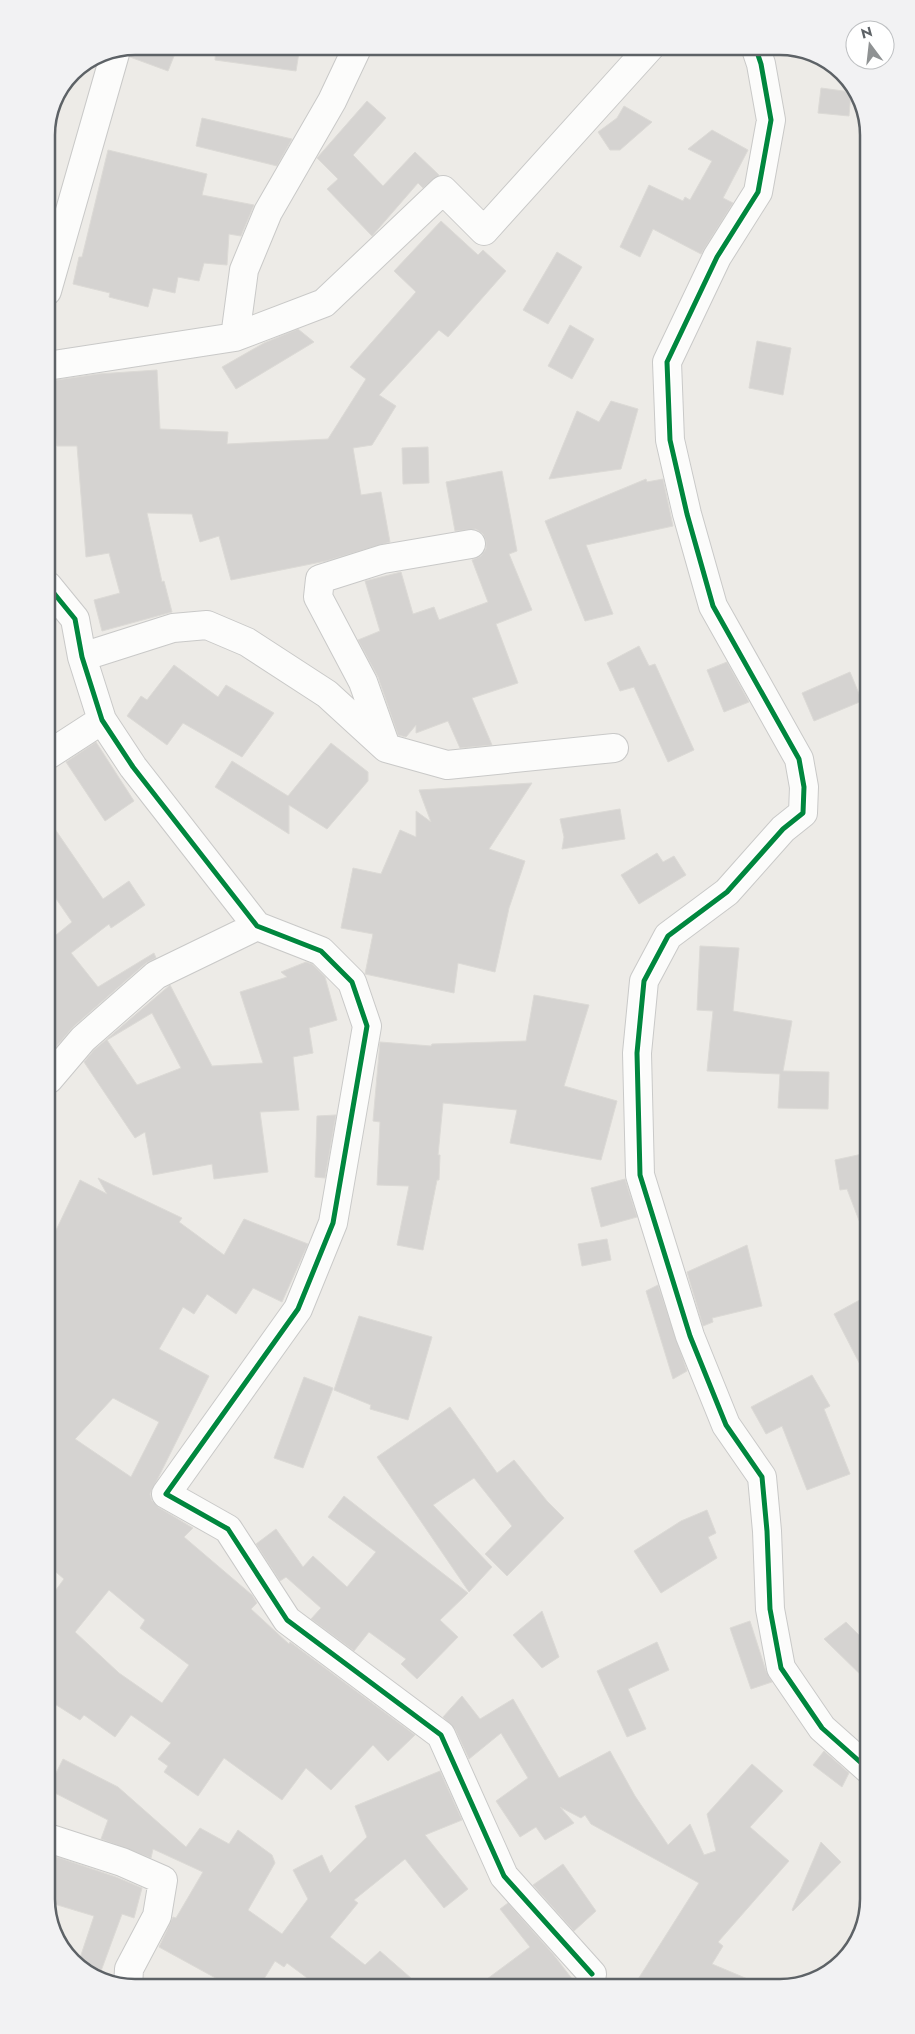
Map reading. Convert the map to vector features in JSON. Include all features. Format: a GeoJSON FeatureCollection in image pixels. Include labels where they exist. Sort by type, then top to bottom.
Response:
{"type":"FeatureCollection","features":[{"type":"Feature","properties":{"kind":"street"},"geometry":{"type":"LineString","coordinates":[[235,336],[244,270],[268,212],[332,101],[354,55]]}},
{"type":"Feature","properties":{"kind":"street"},"geometry":{"type":"LineString","coordinates":[[55,365],[235,336],[324,303],[443,190],[484,231],[643,55]]}},
{"type":"Feature","properties":{"kind":"street"},"geometry":{"type":"LineString","coordinates":[[758,55],[771,120],[758,192],[717,257],[667,362],[670,440],[687,514],[713,606],[799,759],[804,787],[803,814],[783,829],[727,892],[668,936],[644,981],[637,1053],[640,1175],[690,1336],[722,1416],[726,1425],[762,1477],[767,1531],[770,1609],[781,1668],[822,1728],[860,1762]]}},
{"type":"Feature","properties":{"kind":"street"},"geometry":{"type":"LineString","coordinates":[[55,263],[113,59]]}},
{"type":"Feature","properties":{"kind":"street"},"geometry":{"type":"LineString","coordinates":[[386,748],[363,682],[318,597],[320,579],[383,559],[470,544]]}},
{"type":"Feature","properties":{"kind":"street"},"geometry":{"type":"LineString","coordinates":[[55,595],[75,619],[82,657],[102,720],[132,767],[168,810],[258,926],[321,951],[352,982],[367,1026],[333,1223],[298,1309],[166,1494],[228,1529],[287,1620],[441,1735],[504,1876],[592,1974]]}},
{"type":"Feature","properties":{"kind":"street"},"geometry":{"type":"LineString","coordinates":[[82,657],[173,628],[207,626],[247,642],[327,694],[386,748],[447,766],[614,748]]}},
{"type":"Feature","properties":{"kind":"street"},"geometry":{"type":"LineString","coordinates":[[55,750],[102,720]]}},
{"type":"Feature","properties":{"kind":"street"},"geometry":{"type":"LineString","coordinates":[[55,1072],[83,1038],[156,975],[258,926]]}},
{"type":"Feature","properties":{"kind":"street"},"geometry":{"type":"LineString","coordinates":[[55,1840],[122,1862],[163,1880],[157,1916],[129,1969],[128,1979]]}},
{"type":"Feature","properties":{"kind":"building"},"geometry":{"type":"Polygon","coordinates":[[[136,55],[174,55],[168,71],[130,57],[136,55]]]}},
{"type":"Feature","properties":{"kind":"building"},"geometry":{"type":"Polygon","coordinates":[[[215,55],[299,55],[296,71],[215,60],[215,55]]]}},
{"type":"Feature","properties":{"kind":"building"},"geometry":{"type":"Polygon","coordinates":[[[821,88],[846,91],[851,98],[849,116],[818,113],[821,88]]]}},
{"type":"Feature","properties":{"kind":"building"},"geometry":{"type":"Polygon","coordinates":[[[367,101],[386,118],[353,155],[383,186],[415,152],[439,175],[423,188],[418,183],[372,236],[327,189],[338,179],[317,158],[367,101]]]}},
{"type":"Feature","properties":{"kind":"building"},"geometry":{"type":"Polygon","coordinates":[[[624,106],[652,122],[620,150],[610,150],[598,132],[617,118],[624,106]]]}},
{"type":"Feature","properties":{"kind":"building"},"geometry":{"type":"Polygon","coordinates":[[[202,118],[292,139],[277,166],[196,146],[202,118]]]}},
{"type":"Feature","properties":{"kind":"building"},"geometry":{"type":"Polygon","coordinates":[[[712,130],[748,150],[723,198],[733,203],[701,254],[653,229],[640,257],[620,247],[649,185],[683,201],[685,197],[690,200],[712,161],[688,149],[712,130]]]}},
{"type":"Feature","properties":{"kind":"building"},"geometry":{"type":"Polygon","coordinates":[[[108,150],[207,174],[202,195],[254,205],[241,236],[229,234],[227,265],[204,263],[199,281],[178,277],[175,293],[153,288],[148,307],[109,297],[110,293],[73,284],[79,257],[82,257],[108,150]]]}},
{"type":"Feature","properties":{"kind":"building"},"geometry":{"type":"Polygon","coordinates":[[[441,221],[478,255],[483,250],[506,271],[448,337],[439,330],[379,395],[396,406],[372,445],[353,448],[361,495],[381,492],[390,542],[326,561],[231,580],[219,536],[200,542],[192,514],[147,513],[162,582],[164,581],[172,612],[102,631],[94,600],[120,593],[109,553],[86,557],[77,446],[57,446],[55,380],[98,374],[157,370],[160,429],[228,432],[227,444],[328,439],[366,379],[350,367],[416,292],[394,271],[441,221]]]}},
{"type":"Feature","properties":{"kind":"building"},"geometry":{"type":"Polygon","coordinates":[[[557,252],[582,267],[548,324],[523,310],[557,252]]]}},
{"type":"Feature","properties":{"kind":"building"},"geometry":{"type":"Polygon","coordinates":[[[570,325],[594,339],[572,379],[548,366],[570,325]]]}},
{"type":"Feature","properties":{"kind":"building"},"geometry":{"type":"Polygon","coordinates":[[[298,329],[314,342],[236,389],[222,367],[264,343],[298,329]]]}},
{"type":"Feature","properties":{"kind":"building"},"geometry":{"type":"Polygon","coordinates":[[[757,341],[791,348],[783,395],[749,388],[757,341]]]}},
{"type":"Feature","properties":{"kind":"building"},"geometry":{"type":"Polygon","coordinates":[[[611,401],[638,409],[621,469],[549,479],[577,411],[599,422],[611,401]]]}},
{"type":"Feature","properties":{"kind":"building"},"geometry":{"type":"Polygon","coordinates":[[[428,447],[429,483],[403,484],[402,448],[428,447]]]}},
{"type":"Feature","properties":{"kind":"building"},"geometry":{"type":"Polygon","coordinates":[[[502,471],[517,551],[509,554],[532,610],[496,624],[518,683],[472,698],[492,745],[460,748],[448,721],[416,733],[416,725],[406,737],[398,735],[378,677],[358,640],[380,631],[365,581],[401,572],[413,614],[434,607],[439,620],[488,602],[472,560],[481,556],[486,549],[486,541],[483,534],[476,529],[455,531],[446,482],[502,471]]]}},
{"type":"Feature","properties":{"kind":"building"},"geometry":{"type":"Polygon","coordinates":[[[646,479],[647,482],[663,479],[673,526],[586,545],[613,614],[585,621],[545,521],[646,479]]]}},
{"type":"Feature","properties":{"kind":"building"},"geometry":{"type":"Polygon","coordinates":[[[639,646],[649,666],[655,664],[694,750],[668,762],[634,687],[620,691],[607,663],[639,646]]]}},
{"type":"Feature","properties":{"kind":"building"},"geometry":{"type":"Polygon","coordinates":[[[727,662],[749,702],[724,712],[707,670],[727,662]]]}},
{"type":"Feature","properties":{"kind":"building"},"geometry":{"type":"Polygon","coordinates":[[[174,665],[218,697],[226,685],[274,713],[242,757],[183,723],[167,745],[127,716],[141,696],[147,700],[174,665]]]}},
{"type":"Feature","properties":{"kind":"building"},"geometry":{"type":"Polygon","coordinates":[[[850,672],[860,696],[860,702],[814,721],[802,693],[850,672]]]}},
{"type":"Feature","properties":{"kind":"building"},"geometry":{"type":"Polygon","coordinates":[[[96,742],[134,801],[105,821],[66,762],[96,742]]]}},
{"type":"Feature","properties":{"kind":"building"},"geometry":{"type":"Polygon","coordinates":[[[331,743],[368,772],[368,781],[327,829],[289,805],[289,834],[215,787],[232,761],[288,796],[331,743]]]}},
{"type":"Feature","properties":{"kind":"building"},"geometry":{"type":"Polygon","coordinates":[[[532,783],[489,849],[525,861],[509,908],[495,972],[458,963],[454,993],[365,974],[373,934],[341,928],[353,868],[381,874],[400,830],[416,837],[416,811],[431,822],[419,790],[532,783]]]}},
{"type":"Feature","properties":{"kind":"building"},"geometry":{"type":"Polygon","coordinates":[[[620,809],[625,839],[562,849],[564,837],[560,819],[620,809]]]}},
{"type":"Feature","properties":{"kind":"building"},"geometry":{"type":"Polygon","coordinates":[[[55,829],[103,899],[129,881],[145,905],[111,928],[109,924],[71,953],[98,987],[154,953],[156,958],[146,963],[73,1027],[55,1048],[55,934],[72,922],[55,897],[55,829]]]}},
{"type":"Feature","properties":{"kind":"building"},"geometry":{"type":"Polygon","coordinates":[[[657,853],[663,862],[674,856],[686,875],[639,904],[621,875],[657,853]]]}},
{"type":"Feature","properties":{"kind":"building"},"geometry":{"type":"Polygon","coordinates":[[[700,946],[739,948],[733,1011],[792,1021],[783,1071],[829,1072],[828,1109],[778,1108],[780,1074],[707,1071],[713,1011],[697,1010],[700,946]]]}},
{"type":"Feature","properties":{"kind":"building"},"geometry":{"type":"Polygon","coordinates":[[[306,962],[312,964],[325,977],[337,1020],[309,1028],[313,1053],[293,1057],[299,1110],[260,1112],[268,1172],[214,1179],[212,1164],[153,1175],[145,1132],[135,1138],[84,1062],[94,1050],[170,985],[212,1066],[263,1063],[240,992],[287,977],[281,972],[306,962]],[[152,1013],[107,1040],[137,1085],[181,1068],[152,1013]]]}},
{"type":"Feature","properties":{"kind":"building"},"geometry":{"type":"Polygon","coordinates":[[[534,995],[589,1005],[564,1086],[617,1101],[601,1160],[510,1143],[517,1110],[443,1103],[438,1155],[440,1155],[439,1180],[437,1180],[423,1250],[397,1245],[409,1186],[377,1185],[380,1122],[373,1121],[380,1042],[431,1046],[432,1044],[526,1041],[534,995]]]}},
{"type":"Feature","properties":{"kind":"building"},"geometry":{"type":"Polygon","coordinates":[[[336,1115],[325,1178],[315,1177],[317,1116],[336,1115]]]}},
{"type":"Feature","properties":{"kind":"building"},"geometry":{"type":"Polygon","coordinates":[[[860,1155],[860,1223],[847,1189],[840,1190],[835,1160],[860,1155]]]}},
{"type":"Feature","properties":{"kind":"building"},"geometry":{"type":"Polygon","coordinates":[[[98,1178],[182,1218],[179,1222],[224,1255],[244,1219],[308,1244],[282,1302],[253,1288],[236,1314],[207,1294],[194,1314],[183,1307],[159,1349],[209,1376],[150,1494],[152,1501],[158,1507],[193,1528],[184,1537],[252,1595],[257,1603],[251,1609],[289,1644],[290,1642],[415,1735],[388,1761],[373,1745],[331,1790],[306,1768],[282,1800],[224,1758],[198,1796],[164,1772],[168,1766],[158,1759],[171,1743],[131,1715],[115,1737],[84,1715],[80,1720],[55,1704],[55,1591],[64,1579],[55,1571],[55,1232],[80,1180],[107,1194],[98,1178]],[[113,1398],[75,1439],[131,1477],[159,1422],[113,1398]],[[109,1590],[75,1632],[119,1673],[162,1703],[189,1665],[140,1628],[145,1620],[109,1590]]]}},
{"type":"Feature","properties":{"kind":"building"},"geometry":{"type":"Polygon","coordinates":[[[625,1179],[637,1217],[601,1227],[591,1188],[625,1179]]]}},
{"type":"Feature","properties":{"kind":"building"},"geometry":{"type":"Polygon","coordinates":[[[607,1239],[611,1260],[582,1266],[578,1244],[607,1239]]]}},
{"type":"Feature","properties":{"kind":"building"},"geometry":{"type":"Polygon","coordinates":[[[747,1245],[762,1306],[712,1318],[713,1322],[703,1326],[687,1272],[747,1245]]]}},
{"type":"Feature","properties":{"kind":"building"},"geometry":{"type":"Polygon","coordinates":[[[658,1285],[687,1371],[673,1379],[646,1291],[658,1285]]]}},
{"type":"Feature","properties":{"kind":"building"},"geometry":{"type":"Polygon","coordinates":[[[860,1300],[860,1364],[834,1314],[860,1300]]]}},
{"type":"Feature","properties":{"kind":"building"},"geometry":{"type":"Polygon","coordinates":[[[359,1316],[432,1337],[408,1420],[370,1409],[371,1405],[334,1390],[359,1316]]]}},
{"type":"Feature","properties":{"kind":"building"},"geometry":{"type":"Polygon","coordinates":[[[812,1375],[830,1406],[824,1409],[850,1474],[807,1490],[782,1426],[766,1434],[751,1407],[812,1375]]]}},
{"type":"Feature","properties":{"kind":"building"},"geometry":{"type":"Polygon","coordinates":[[[304,1377],[333,1388],[303,1468],[274,1458],[304,1377]]]}},
{"type":"Feature","properties":{"kind":"building"},"geometry":{"type":"Polygon","coordinates":[[[450,1407],[497,1473],[514,1460],[547,1501],[564,1518],[507,1576],[485,1554],[512,1526],[474,1478],[433,1505],[492,1567],[469,1592],[377,1457],[450,1407]]]}},
{"type":"Feature","properties":{"kind":"building"},"geometry":{"type":"Polygon","coordinates":[[[344,1496],[468,1593],[440,1620],[458,1637],[417,1679],[401,1664],[406,1659],[369,1632],[354,1651],[311,1619],[321,1608],[286,1577],[280,1581],[256,1544],[276,1529],[303,1567],[313,1556],[347,1587],[376,1552],[328,1517],[344,1496]]]}},
{"type":"Feature","properties":{"kind":"building"},"geometry":{"type":"Polygon","coordinates":[[[707,1510],[716,1533],[708,1537],[717,1558],[661,1593],[634,1551],[681,1521],[707,1510]]]}},
{"type":"Feature","properties":{"kind":"building"},"geometry":{"type":"Polygon","coordinates":[[[542,1611],[559,1657],[542,1668],[513,1635],[542,1611]]]}},
{"type":"Feature","properties":{"kind":"building"},"geometry":{"type":"Polygon","coordinates":[[[750,1621],[766,1671],[772,1682],[751,1689],[730,1628],[750,1621]]]}},
{"type":"Feature","properties":{"kind":"building"},"geometry":{"type":"Polygon","coordinates":[[[846,1622],[860,1636],[860,1674],[824,1639],[846,1622]]]}},
{"type":"Feature","properties":{"kind":"building"},"geometry":{"type":"Polygon","coordinates":[[[657,1642],[669,1670],[628,1689],[646,1729],[627,1737],[597,1671],[657,1642]]]}},
{"type":"Feature","properties":{"kind":"building"},"geometry":{"type":"Polygon","coordinates":[[[462,1696],[480,1719],[513,1699],[559,1778],[610,1751],[635,1796],[668,1845],[690,1824],[704,1855],[716,1851],[707,1814],[752,1764],[783,1791],[750,1827],[789,1861],[718,1942],[723,1946],[712,1964],[748,1979],[638,1979],[699,1883],[591,1824],[585,1815],[581,1818],[560,1807],[574,1823],[545,1840],[536,1827],[520,1837],[496,1801],[528,1778],[501,1733],[469,1759],[455,1729],[443,1717],[462,1696]]]}},
{"type":"Feature","properties":{"kind":"building"},"geometry":{"type":"Polygon","coordinates":[[[824,1751],[849,1773],[842,1787],[813,1765],[824,1751]]]}},
{"type":"Feature","properties":{"kind":"building"},"geometry":{"type":"Polygon","coordinates":[[[63,1759],[118,1787],[186,1847],[200,1828],[229,1844],[238,1830],[272,1855],[275,1863],[248,1910],[282,1934],[308,1899],[293,1870],[322,1855],[330,1873],[367,1837],[355,1806],[440,1771],[462,1820],[425,1835],[468,1889],[444,1908],[405,1859],[354,1900],[358,1903],[330,1937],[365,1965],[380,1951],[412,1979],[309,1979],[287,1963],[284,1967],[275,1961],[264,1979],[217,1979],[159,1947],[173,1917],[176,1918],[203,1872],[153,1849],[151,1858],[101,1839],[108,1820],[55,1793],[55,1775],[63,1759]]]}},
{"type":"Feature","properties":{"kind":"building"},"geometry":{"type":"Polygon","coordinates":[[[821,1842],[841,1862],[793,1911],[792,1910],[821,1842]]]}},
{"type":"Feature","properties":{"kind":"building"},"geometry":{"type":"Polygon","coordinates":[[[55,1856],[142,1888],[134,1918],[122,1914],[101,1971],[80,1956],[94,1916],[56,1904],[55,1856]]]}},
{"type":"Feature","properties":{"kind":"building"},"geometry":{"type":"Polygon","coordinates":[[[563,1864],[596,1911],[574,1931],[533,1885],[563,1864]]]}},
{"type":"Feature","properties":{"kind":"building"},"geometry":{"type":"Polygon","coordinates":[[[508,1903],[572,1979],[487,1979],[530,1947],[500,1909],[508,1903]]]}},
{"type":"Feature","properties":{"kind":"cycle path"},"geometry":{"type":"LineString","coordinates":[[758,55],[771,120],[758,192],[717,257],[667,362],[670,440],[687,514],[713,606],[799,759],[804,787],[803,813],[783,829],[727,892],[668,936],[644,981],[637,1053],[640,1175],[690,1336],[726,1425],[762,1477],[767,1531],[770,1609],[781,1668],[822,1728],[860,1762]]}},
{"type":"Feature","properties":{"kind":"cycle path"},"geometry":{"type":"LineString","coordinates":[[55,595],[75,619],[82,657],[102,720],[133,767],[257,926],[321,951],[352,982],[367,1026],[333,1223],[298,1309],[166,1494],[228,1529],[287,1620],[441,1735],[504,1876],[592,1974]]}}]}
